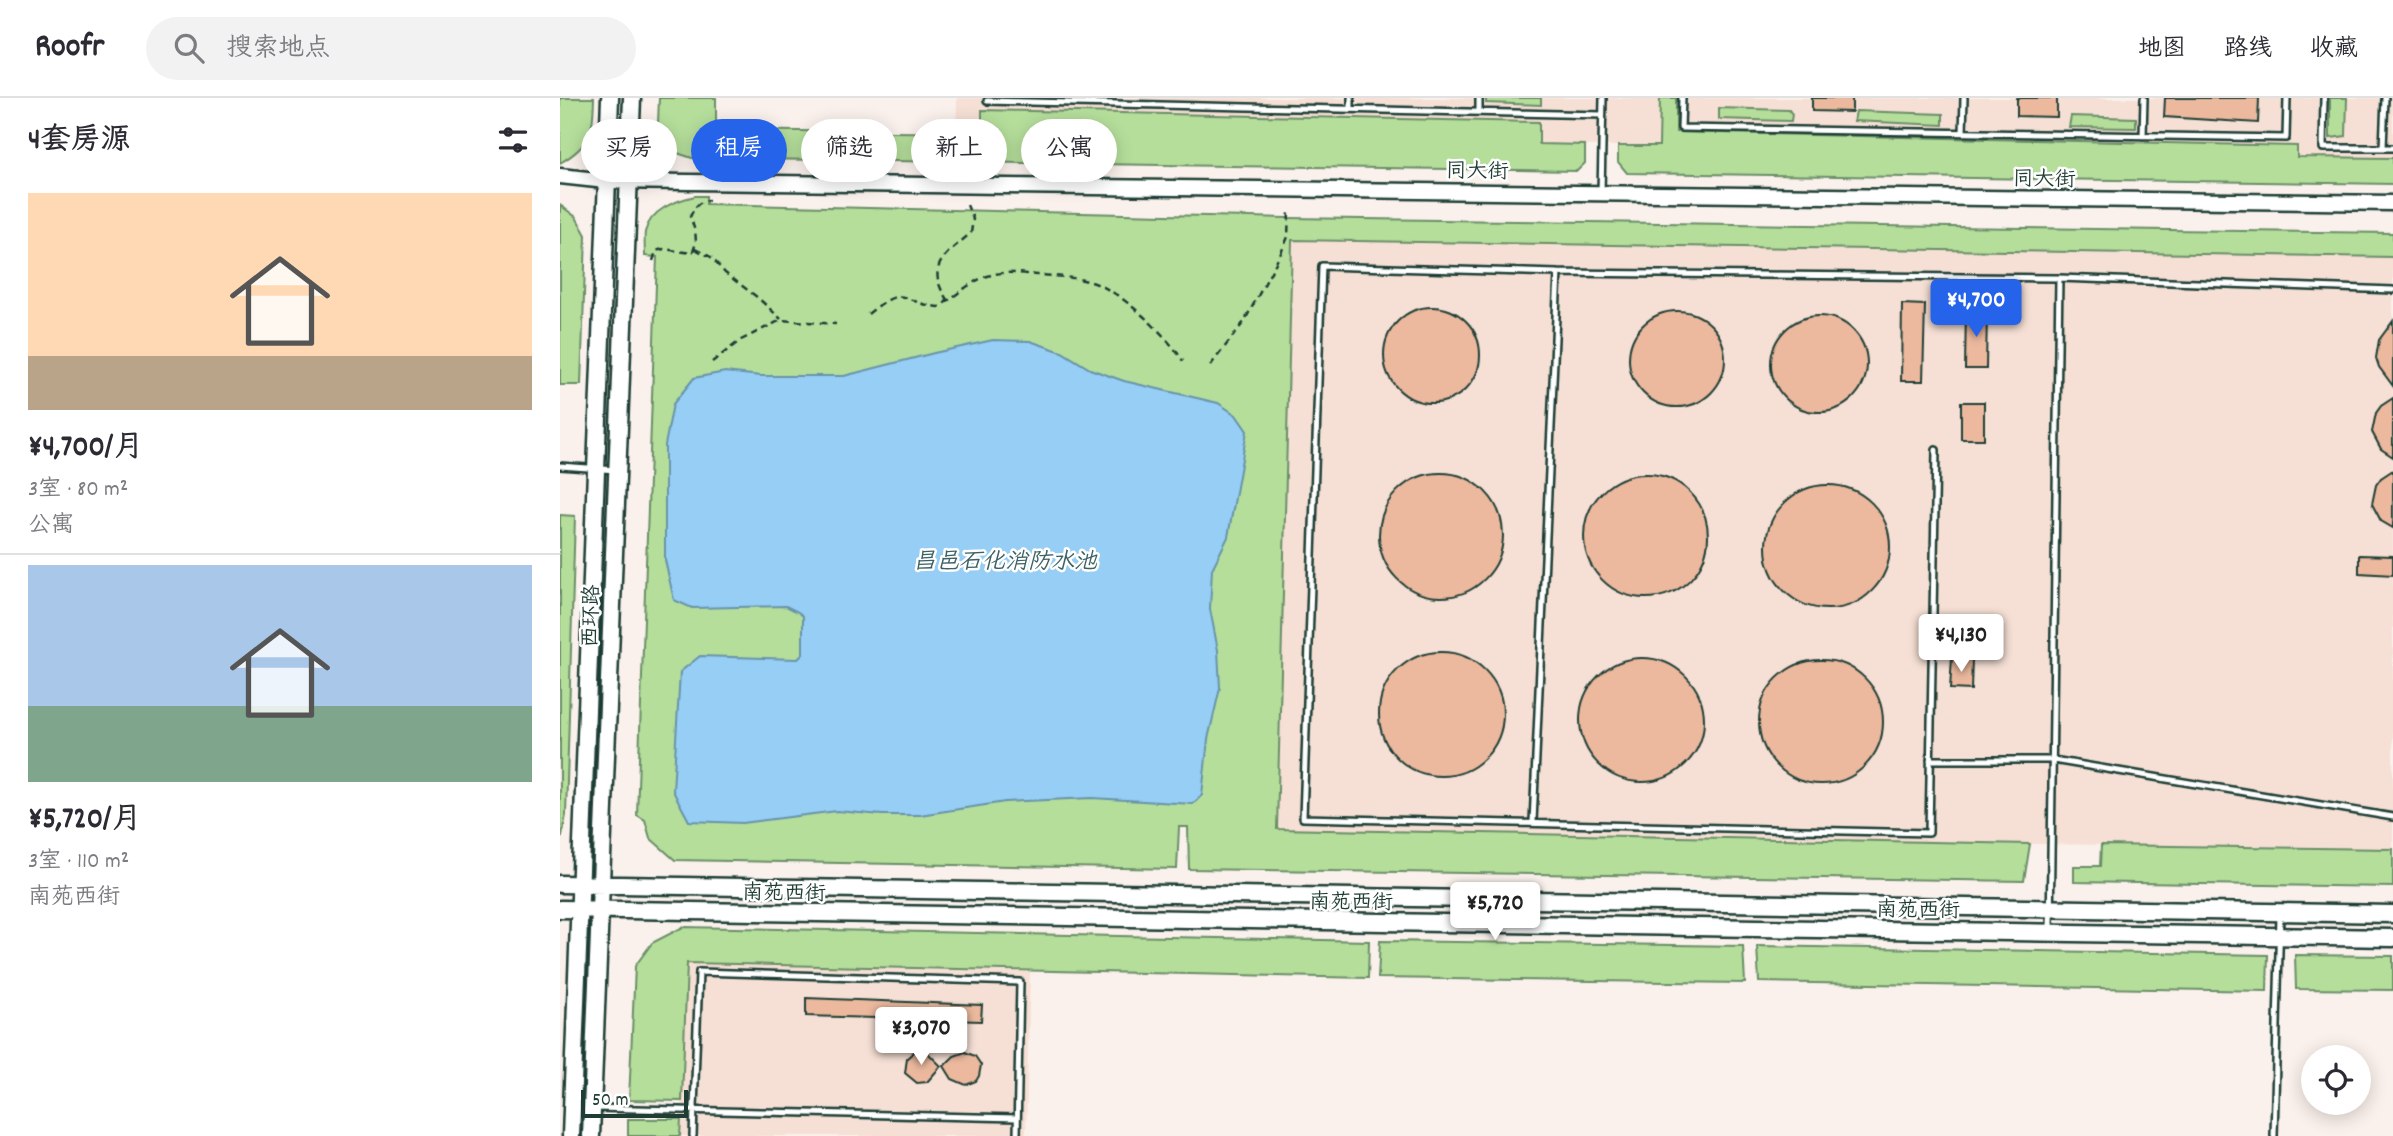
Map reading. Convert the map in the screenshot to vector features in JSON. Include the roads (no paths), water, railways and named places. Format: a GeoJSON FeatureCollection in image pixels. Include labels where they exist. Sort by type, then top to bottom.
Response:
{"type":"FeatureCollection","features":[{"type":"Feature","properties":{"kind":"main road","name":"西环路"},"geometry":{"type":"LineString","coordinates":[[609,119],[610,98]]}},
{"type":"Feature","properties":{"kind":"main road","name":"西环路"},"geometry":{"type":"LineString","coordinates":[[631,119],[632,98]]}},
{"type":"Feature","properties":{"kind":"main road","name":"西环路"},"geometry":{"type":"LineString","coordinates":[[570,1136],[606,182]]}},
{"type":"Feature","properties":{"kind":"main road","name":"西环路"},"geometry":{"type":"LineString","coordinates":[[591,1136],[629,182]]}},
{"type":"Feature","properties":{"kind":"main road","name":"南苑西街"},"geometry":{"type":"LineString","coordinates":[[560,884],[2393,914]]}},
{"type":"Feature","properties":{"kind":"main road","name":"南苑西街"},"geometry":{"type":"LineString","coordinates":[[560,909],[2393,938]]}},
{"type":"Feature","properties":{"kind":"street","name":"同大街"},"geometry":{"type":"LineString","coordinates":[[560,176],[581,178]]}},
{"type":"Feature","properties":{"kind":"street","name":"同大街"},"geometry":{"type":"LineString","coordinates":[[677,182],[2393,203]]}},
{"type":"Feature","properties":{"kind":"lane"},"geometry":{"type":"LineString","coordinates":[[1351,98],[1351,109]]}},
{"type":"Feature","properties":{"kind":"lane"},"geometry":{"type":"LineString","coordinates":[[1479,98],[1479,112]]}},
{"type":"Feature","properties":{"kind":"lane"},"geometry":{"type":"LineString","coordinates":[[1601,193],[1603,98]]}},
{"type":"Feature","properties":{"kind":"lane"},"geometry":{"type":"LineString","coordinates":[[1682,98],[1681,128],[2286,138],[2287,98]]}},
{"type":"Feature","properties":{"kind":"lane"},"geometry":{"type":"LineString","coordinates":[[1963,133],[1964,98]]}},
{"type":"Feature","properties":{"kind":"lane"},"geometry":{"type":"LineString","coordinates":[[2143,136],[2144,98]]}},
{"type":"Feature","properties":{"kind":"lane"},"geometry":{"type":"LineString","coordinates":[[2324,98],[2323,148],[2393,148]]}},
{"type":"Feature","properties":{"kind":"lane"},"geometry":{"type":"LineString","coordinates":[[2382,148],[2385,98]]}},
{"type":"Feature","properties":{"kind":"lane"},"geometry":{"type":"LineString","coordinates":[[987,102],[1602,115]]}},
{"type":"Feature","properties":{"kind":"lane"},"geometry":{"type":"LineString","coordinates":[[1936,450],[1929,833],[1303,818],[1322,266],[1558,273],[2059,278],[2393,289]]}},
{"type":"Feature","properties":{"kind":"lane"},"geometry":{"type":"LineString","coordinates":[[1533,822],[1558,273]]}},
{"type":"Feature","properties":{"kind":"lane"},"geometry":{"type":"LineString","coordinates":[[2050,933],[2059,278]]}},
{"type":"Feature","properties":{"kind":"lane"},"geometry":{"type":"LineString","coordinates":[[560,466],[617,470]]}},
{"type":"Feature","properties":{"kind":"lane"},"geometry":{"type":"LineString","coordinates":[[1930,760],[2053,760],[2393,817]]}},
{"type":"Feature","properties":{"kind":"lane"},"geometry":{"type":"LineString","coordinates":[[2274,1136],[2280,912]]}},
{"type":"Feature","properties":{"kind":"lane"},"geometry":{"type":"LineString","coordinates":[[693,1136],[699,972],[1020,982],[1017,1136]]}},
{"type":"Feature","properties":{"kind":"lane"},"geometry":{"type":"LineString","coordinates":[[592,1108],[1017,1118]]}},
{"type":"Feature","properties":{"kind":"water","name":"昌邑石化消防水池"},"geometry":{"type":"Polygon","coordinates":[[[993,340],[1030,341],[1062,352],[1090,369],[1124,381],[1218,403],[1236,415],[1247,431],[1228,537],[1212,569],[1210,609],[1218,650],[1220,688],[1208,739],[1202,795],[1193,804],[1092,798],[1005,802],[920,815],[837,811],[743,823],[689,821],[673,791],[680,672],[700,656],[798,659],[803,654],[803,616],[786,606],[692,608],[674,600],[665,560],[665,445],[673,404],[694,378],[725,372],[761,376],[844,376],[993,340]]]}}]}
